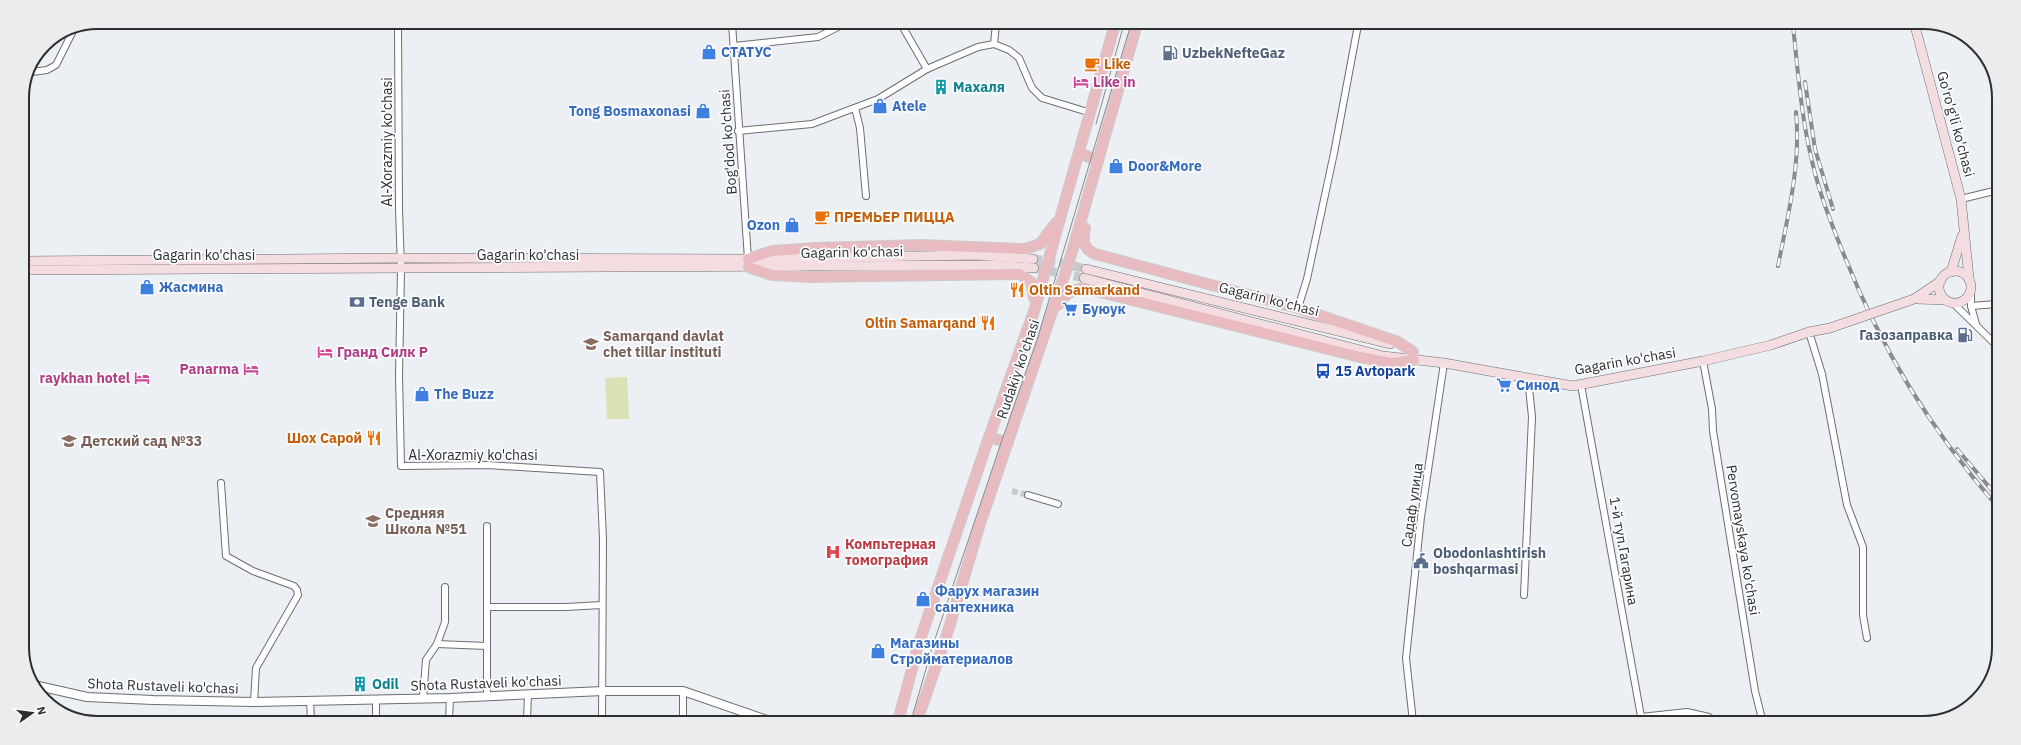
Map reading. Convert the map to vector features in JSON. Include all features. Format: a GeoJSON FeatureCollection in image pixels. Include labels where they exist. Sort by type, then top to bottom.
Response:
{"type":"FeatureCollection","features":[{"type":"Feature","properties":{"kind":"main road","name":"Rudakiy ko'chasi"},"geometry":{"type":"LineString","coordinates":[[899,716],[922,636],[989,437],[1034,311],[1080,153],[1114,29]]}},
{"type":"Feature","properties":{"kind":"main road","name":"Rudakiy ko'chasi"},"geometry":{"type":"LineString","coordinates":[[920,716],[948,632],[979,527],[1050,319],[1088,199],[1136,29]]}},
{"type":"Feature","properties":{"kind":"main road","name":"Go'ro'g'li ko'chasi"},"geometry":{"type":"LineString","coordinates":[[1916,29],[1961,199],[1969,278]]}},
{"type":"Feature","properties":{"kind":"main road"},"geometry":{"type":"LineString","coordinates":[[1080,153],[1098,161]]}},
{"type":"Feature","properties":{"kind":"main road"},"geometry":{"type":"LineString","coordinates":[[1088,199],[1083,242],[1089,252],[1298,308],[1398,342],[1414,356]]}},
{"type":"Feature","properties":{"kind":"main road"},"geometry":{"type":"LineString","coordinates":[[748,263],[772,251],[814,248],[921,245],[1031,248],[1043,241],[1063,211]]}},
{"type":"Feature","properties":{"kind":"main road","name":"Go'ro'g'li ko'chasi"},"geometry":{"type":"LineString","coordinates":[[1951,272],[1959,252],[1964,231]]}},
{"type":"Feature","properties":{"kind":"main road","name":"Gagarin ko'chasi"},"geometry":{"type":"LineString","coordinates":[[29,270],[401,269],[748,263],[976,255],[1033,264]]}},
{"type":"Feature","properties":{"kind":"main road","name":"Gagarin ko'chasi"},"geometry":{"type":"LineString","coordinates":[[29,261],[401,258],[748,263]]}},
{"type":"Feature","properties":{"kind":"main road"},"geometry":{"type":"LineString","coordinates":[[748,263],[772,275],[810,277],[1020,274],[1028,278],[1033,286],[1034,311]]}},
{"type":"Feature","properties":{"kind":"main road"},"geometry":{"type":"LineString","coordinates":[[1914,299],[1928,298],[1950,302],[1960,302],[1967,298],[1971,292],[1969,278],[1964,274],[1951,272],[1945,275],[1941,281],[1939,288],[1941,295],[1950,302]]}},
{"type":"Feature","properties":{"kind":"main road","name":"Gagarin ko'chasi"},"geometry":{"type":"LineString","coordinates":[[1414,356],[1382,356],[1085,274],[1292,319],[1385,342],[1414,356],[1444,363],[1573,386],[1703,361],[1771,345],[1809,332],[1830,328],[1914,299]]}},
{"type":"Feature","properties":{"kind":"main road"},"geometry":{"type":"LineString","coordinates":[[1914,299],[1941,281]]}},
{"type":"Feature","properties":{"kind":"main road"},"geometry":{"type":"LineString","coordinates":[[1050,319],[1067,294],[1074,290],[1084,288],[1360,357],[1392,363],[1414,356]]}},
{"type":"Feature","properties":{"kind":"main road"},"geometry":{"type":"LineString","coordinates":[[989,437],[1008,443]]}},
{"type":"Feature","properties":{"kind":"street","name":"Al-Xorazmiy ko'chasi"},"geometry":{"type":"LineString","coordinates":[[398,29],[399,209],[401,258],[399,376],[401,466],[487,465],[600,472],[603,539],[602,716]]}},
{"type":"Feature","properties":{"kind":"street","name":"Bog'dod ko'chasi"},"geometry":{"type":"LineString","coordinates":[[733,29],[738,131],[748,263]]}},
{"type":"Feature","properties":{"kind":"street"},"geometry":{"type":"LineString","coordinates":[[734,46],[818,37],[834,29]]}},
{"type":"Feature","properties":{"kind":"street"},"geometry":{"type":"LineString","coordinates":[[904,29],[927,69]]}},
{"type":"Feature","properties":{"kind":"street"},"geometry":{"type":"LineString","coordinates":[[994,44],[996,29]]}},
{"type":"Feature","properties":{"kind":"street"},"geometry":{"type":"LineString","coordinates":[[1298,308],[1307,279],[1334,153],[1357,29]]}},
{"type":"Feature","properties":{"kind":"street"},"geometry":{"type":"LineString","coordinates":[[34,72],[47,70],[56,65],[72,34]]}},
{"type":"Feature","properties":{"kind":"street"},"geometry":{"type":"LineString","coordinates":[[738,131],[812,124],[878,99],[927,69],[978,47],[994,44],[1009,50],[1019,58],[1032,88],[1042,98],[1091,114]]}},
{"type":"Feature","properties":{"kind":"street"},"geometry":{"type":"LineString","coordinates":[[855,108],[860,128],[866,196]]}},
{"type":"Feature","properties":{"kind":"street"},"geometry":{"type":"LineString","coordinates":[[1961,199],[1992,191]]}},
{"type":"Feature","properties":{"kind":"street"},"geometry":{"type":"LineString","coordinates":[[1971,292],[1971,306],[1976,324]]}},
{"type":"Feature","properties":{"kind":"street"},"geometry":{"type":"LineString","coordinates":[[1950,302],[1976,324],[1992,341]]}},
{"type":"Feature","properties":{"kind":"street"},"geometry":{"type":"LineString","coordinates":[[1971,306],[1992,304]]}},
{"type":"Feature","properties":{"kind":"street"},"geometry":{"type":"LineString","coordinates":[[1809,332],[1822,374],[1847,505],[1863,547],[1863,615],[1867,638]]}},
{"type":"Feature","properties":{"kind":"street","name":"Pervomayskaya ko'chasi"},"geometry":{"type":"LineString","coordinates":[[1703,361],[1712,409],[1713,431],[1755,691],[1760,716]]}},
{"type":"Feature","properties":{"kind":"street","name":"Садаф улица"},"geometry":{"type":"LineString","coordinates":[[1412,716],[1406,658],[1421,517],[1444,363]]}},
{"type":"Feature","properties":{"kind":"street"},"geometry":{"type":"LineString","coordinates":[[1524,595],[1532,417],[1528,378]]}},
{"type":"Feature","properties":{"kind":"street","name":"1-й туп.Гагарина"},"geometry":{"type":"LineString","coordinates":[[1581,384],[1641,716]]}},
{"type":"Feature","properties":{"kind":"street"},"geometry":{"type":"LineString","coordinates":[[221,483],[226,556],[253,571],[294,586],[298,590],[298,595],[256,668],[254,702]]}},
{"type":"Feature","properties":{"kind":"street"},"geometry":{"type":"LineString","coordinates":[[1028,495],[1058,504]]}},
{"type":"Feature","properties":{"kind":"street"},"geometry":{"type":"LineString","coordinates":[[487,526],[487,696]]}},
{"type":"Feature","properties":{"kind":"street"},"geometry":{"type":"LineString","coordinates":[[423,698],[426,660],[437,644],[446,618],[445,587]]}},
{"type":"Feature","properties":{"kind":"street"},"geometry":{"type":"LineString","coordinates":[[487,606],[566,607],[602,605]]}},
{"type":"Feature","properties":{"kind":"street"},"geometry":{"type":"LineString","coordinates":[[437,644],[487,646]]}},
{"type":"Feature","properties":{"kind":"street","name":"Shota Rustaveli ko'chasi"},"geometry":{"type":"LineString","coordinates":[[41,687],[94,698],[254,702],[450,698],[603,691],[684,691],[756,716]]}},
{"type":"Feature","properties":{"kind":"street"},"geometry":{"type":"LineString","coordinates":[[683,716],[684,691]]}},
{"type":"Feature","properties":{"kind":"street"},"geometry":{"type":"LineString","coordinates":[[527,716],[528,695]]}},
{"type":"Feature","properties":{"kind":"street"},"geometry":{"type":"LineString","coordinates":[[449,716],[450,698]]}},
{"type":"Feature","properties":{"kind":"street"},"geometry":{"type":"LineString","coordinates":[[376,699],[376,716]]}},
{"type":"Feature","properties":{"kind":"street"},"geometry":{"type":"LineString","coordinates":[[310,702],[311,716]]}},
{"type":"Feature","properties":{"kind":"street"},"geometry":{"type":"LineString","coordinates":[[1661,716],[1687,712],[1705,716]]}},
{"type":"Feature","properties":{"kind":"green space"},"geometry":{"type":"Polygon","coordinates":[[[627,377],[629,419],[607,419],[605,378],[627,377]]]}},
{"type":"Feature","properties":{"kind":"tunnel"},"geometry":{"type":"LineString","coordinates":[[1033,259],[1061,263],[1086,269]]}},
{"type":"Feature","properties":{"kind":"tunnel"},"geometry":{"type":"LineString","coordinates":[[1034,268],[1084,278]]}},
{"type":"Feature","properties":{"kind":"tunnel"},"geometry":{"type":"LineString","coordinates":[[1012,491],[1028,495]]}},
{"type":"Feature","properties":{"kind":"tram line"},"geometry":{"type":"LineString","coordinates":[[1096,124],[1123,29]]}},
{"type":"Feature","properties":{"kind":"tram line"},"geometry":{"type":"LineString","coordinates":[[912,716],[932,648],[1037,340],[1130,29]]}},
{"type":"Feature","properties":{"kind":"railway"},"geometry":{"type":"LineString","coordinates":[[1793,29],[1802,110],[1808,144],[1822,197],[1844,255],[1874,323],[1909,386],[1928,417],[1949,446],[1992,500]]}},
{"type":"Feature","properties":{"kind":"railway"},"geometry":{"type":"LineString","coordinates":[[1805,82],[1815,149],[1833,209]]}},
{"type":"Feature","properties":{"kind":"railway"},"geometry":{"type":"LineString","coordinates":[[1778,266],[1793,189],[1797,151],[1796,112]]}},
{"type":"Feature","properties":{"kind":"railway"},"geometry":{"type":"LineString","coordinates":[[1957,449],[1992,490]]}},
{"type":"Feature","properties":{"kind":"place","name":"СТАТУС"},"geometry":{"type":"Point","coordinates":[709,52]}},
{"type":"Feature","properties":{"kind":"place","name":"UzbekNefteGaz"},"geometry":{"type":"Point","coordinates":[1170,53]}},
{"type":"Feature","properties":{"kind":"place","name":"Like"},"geometry":{"type":"Point","coordinates":[1092,64]}},
{"type":"Feature","properties":{"kind":"place","name":"Like in"},"geometry":{"type":"Point","coordinates":[1081,82]}},
{"type":"Feature","properties":{"kind":"place","name":"Махаля"},"geometry":{"type":"Point","coordinates":[941,87]}},
{"type":"Feature","properties":{"kind":"place","name":"Atele"},"geometry":{"type":"Point","coordinates":[880,106]}},
{"type":"Feature","properties":{"kind":"place","name":"Tong Bosmaxonasi"},"geometry":{"type":"Point","coordinates":[703,111]}},
{"type":"Feature","properties":{"kind":"place","name":"Door&More"},"geometry":{"type":"Point","coordinates":[1116,166]}},
{"type":"Feature","properties":{"kind":"place","name":"ПРЕМЬЕР ПИЦЦА"},"geometry":{"type":"Point","coordinates":[822,217]}},
{"type":"Feature","properties":{"kind":"place","name":"Ozon"},"geometry":{"type":"Point","coordinates":[792,225]}},
{"type":"Feature","properties":{"kind":"place","name":"Жасмина"},"geometry":{"type":"Point","coordinates":[147,287]}},
{"type":"Feature","properties":{"kind":"place","name":"Oltin Samarkand"},"geometry":{"type":"Point","coordinates":[1017,290]}},
{"type":"Feature","properties":{"kind":"place","name":"Tenge Bank"},"geometry":{"type":"Point","coordinates":[357,302]}},
{"type":"Feature","properties":{"kind":"place","name":"Буюук"},"geometry":{"type":"Point","coordinates":[1070,309]}},
{"type":"Feature","properties":{"kind":"place","name":"Oltin Samarqand"},"geometry":{"type":"Point","coordinates":[988,323]}},
{"type":"Feature","properties":{"kind":"place","name":"Газозаправка"},"geometry":{"type":"Point","coordinates":[1965,335]}},
{"type":"Feature","properties":{"kind":"place","name":"Samarqand davlat chet tillar instituti"},"geometry":{"type":"Point","coordinates":[591,344]}},
{"type":"Feature","properties":{"kind":"place","name":"Гранд Силк Р"},"geometry":{"type":"Point","coordinates":[325,352]}},
{"type":"Feature","properties":{"kind":"place","name":"Panarma"},"geometry":{"type":"Point","coordinates":[251,369]}},
{"type":"Feature","properties":{"kind":"place","name":"15 Avtopark"},"geometry":{"type":"Point","coordinates":[1323,371]}},
{"type":"Feature","properties":{"kind":"place","name":"raykhan hotel"},"geometry":{"type":"Point","coordinates":[142,378]}},
{"type":"Feature","properties":{"kind":"place","name":"Синод"},"geometry":{"type":"Point","coordinates":[1504,385]}},
{"type":"Feature","properties":{"kind":"place","name":"The Buzz"},"geometry":{"type":"Point","coordinates":[422,394]}},
{"type":"Feature","properties":{"kind":"place","name":"Шох Сарой"},"geometry":{"type":"Point","coordinates":[374,438]}},
{"type":"Feature","properties":{"kind":"place","name":"Детский сад №33"},"geometry":{"type":"Point","coordinates":[69,441]}},
{"type":"Feature","properties":{"kind":"place","name":"Средняя Школа №51"},"geometry":{"type":"Point","coordinates":[373,521]}},
{"type":"Feature","properties":{"kind":"place","name":"Компьтерная томография"},"geometry":{"type":"Point","coordinates":[833,552]}},
{"type":"Feature","properties":{"kind":"place","name":"Obodonlashtirish boshqarmasi"},"geometry":{"type":"Point","coordinates":[1421,561]}},
{"type":"Feature","properties":{"kind":"place","name":"Фарух магазин сантехника"},"geometry":{"type":"Point","coordinates":[923,599]}},
{"type":"Feature","properties":{"kind":"place","name":"Магазины Стройматериалов"},"geometry":{"type":"Point","coordinates":[878,651]}},
{"type":"Feature","properties":{"kind":"place","name":"Оdil"},"geometry":{"type":"Point","coordinates":[360,684]}}]}
